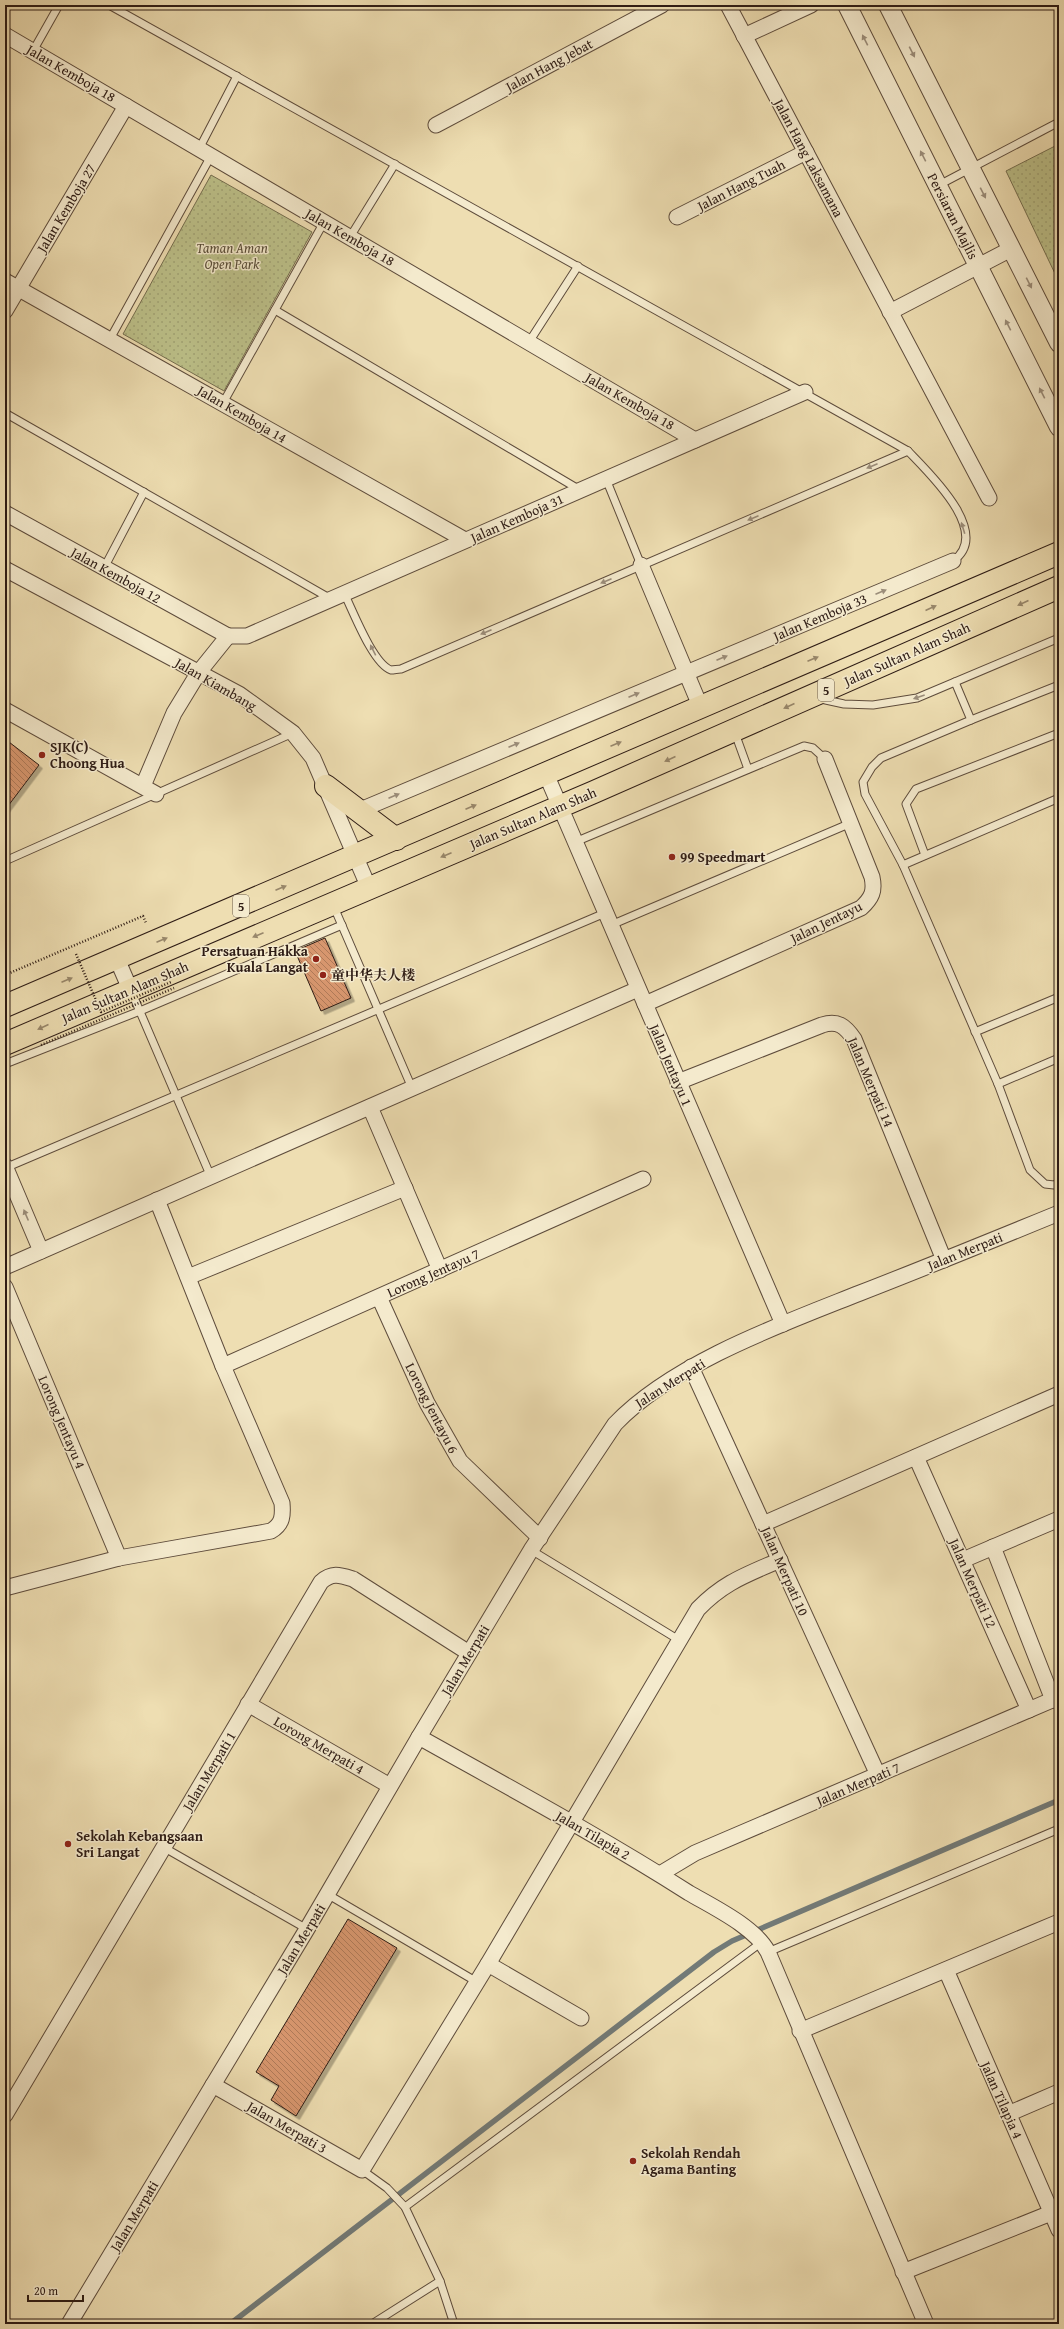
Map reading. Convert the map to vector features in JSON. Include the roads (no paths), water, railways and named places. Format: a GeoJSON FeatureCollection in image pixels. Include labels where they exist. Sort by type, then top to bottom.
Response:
{"type":"FeatureCollection","features":[{"type":"Feature","properties":{"kind":"highway","name":"5"},"geometry":{"type":"LineString","coordinates":[[5,1006],[1059,553]]}},
{"type":"Feature","properties":{"kind":"highway","name":"Jalan Sultan Alam Shah"},"geometry":{"type":"LineString","coordinates":[[5,1044],[130,989],[560,807],[1059,587]]}},
{"type":"Feature","properties":{"kind":"highway"},"geometry":{"type":"LineString","coordinates":[[326,786],[396,839]]}},
{"type":"Feature","properties":{"kind":"street","name":"Jalan Hang Jebat"},"geometry":{"type":"LineString","coordinates":[[436,125],[662,5]]}},
{"type":"Feature","properties":{"kind":"street","name":"Jalan Hang Laksamana"},"geometry":{"type":"LineString","coordinates":[[728,5],[989,498]]}},
{"type":"Feature","properties":{"kind":"street"},"geometry":{"type":"LineString","coordinates":[[744,36],[811,5]]}},
{"type":"Feature","properties":{"kind":"street","name":"Persiaran Majlis"},"geometry":{"type":"LineString","coordinates":[[847,5],[1059,427]]}},
{"type":"Feature","properties":{"kind":"street"},"geometry":{"type":"LineString","coordinates":[[888,5],[1059,343]]}},
{"type":"Feature","properties":{"kind":"street","name":"Jalan Kemboja 18"},"geometry":{"type":"LineString","coordinates":[[5,35],[695,440]]}},
{"type":"Feature","properties":{"kind":"street","name":"Jalan Kemboja 27"},"geometry":{"type":"LineString","coordinates":[[5,311],[126,106]]}},
{"type":"Feature","properties":{"kind":"street","name":"Jalan Hang Tuah"},"geometry":{"type":"LineString","coordinates":[[677,217],[806,152]]}},
{"type":"Feature","properties":{"kind":"street"},"geometry":{"type":"LineString","coordinates":[[890,312],[1011,249]]}},
{"type":"Feature","properties":{"kind":"street","name":"Jalan Kemboja 14"},"geometry":{"type":"LineString","coordinates":[[5,280],[465,540]]}},
{"type":"Feature","properties":{"kind":"street","name":"Jalan Kemboja 31"},"geometry":{"type":"LineString","coordinates":[[228,636],[247,636],[805,392]]}},
{"type":"Feature","properties":{"kind":"street","name":"Jalan Kemboja 12"},"geometry":{"type":"LineString","coordinates":[[5,513],[228,636]]}},
{"type":"Feature","properties":{"kind":"street","name":"Jalan Kemboja 33"},"geometry":{"type":"LineString","coordinates":[[358,811],[952,561]]}},
{"type":"Feature","properties":{"kind":"street"},"geometry":{"type":"LineString","coordinates":[[641,566],[700,708]]}},
{"type":"Feature","properties":{"kind":"street","name":"Jalan Kiambang"},"geometry":{"type":"LineString","coordinates":[[5,569],[238,694],[293,733],[313,758],[369,888]]}},
{"type":"Feature","properties":{"kind":"street"},"geometry":{"type":"LineString","coordinates":[[142,786],[174,713],[199,672],[228,636]]}},
{"type":"Feature","properties":{"kind":"street"},"geometry":{"type":"LineString","coordinates":[[5,710],[156,794]]}},
{"type":"Feature","properties":{"kind":"street","name":"Jalan Jentayu"},"geometry":{"type":"LineString","coordinates":[[645,1004],[861,908],[872,896],[874,885],[826,759]]}},
{"type":"Feature","properties":{"kind":"street","name":"Jalan Jentayu 1"},"geometry":{"type":"LineString","coordinates":[[546,774],[783,1324]]}},
{"type":"Feature","properties":{"kind":"street"},"geometry":{"type":"LineString","coordinates":[[117,959],[130,989]]}},
{"type":"Feature","properties":{"kind":"street"},"geometry":{"type":"LineString","coordinates":[[5,1267],[638,989]]}},
{"type":"Feature","properties":{"kind":"street","name":"Jalan Merpati 14"},"geometry":{"type":"LineString","coordinates":[[678,1082],[822,1025],[838,1023],[846,1027],[854,1039],[944,1260]]}},
{"type":"Feature","properties":{"kind":"street"},"geometry":{"type":"LineString","coordinates":[[370,1107],[440,1270]]}},
{"type":"Feature","properties":{"kind":"street"},"geometry":{"type":"LineString","coordinates":[[5,1167],[41,1251]]}},
{"type":"Feature","properties":{"kind":"street","name":"Lorong Jentayu 7"},"geometry":{"type":"LineString","coordinates":[[223,1366],[643,1180]]}},
{"type":"Feature","properties":{"kind":"street"},"geometry":{"type":"LineString","coordinates":[[188,1277],[405,1188]]}},
{"type":"Feature","properties":{"kind":"street"},"geometry":{"type":"LineString","coordinates":[[5,1588],[119,1558],[270,1531],[276,1528],[283,1518],[282,1503],[223,1366],[157,1200]]}},
{"type":"Feature","properties":{"kind":"street","name":"Jalan Merpati"},"geometry":{"type":"LineString","coordinates":[[69,2324],[307,1929],[390,1786],[531,1550],[614,1424],[630,1408],[691,1367],[783,1324],[1059,1213]]}},
{"type":"Feature","properties":{"kind":"street","name":"Lorong Jentayu 4"},"geometry":{"type":"LineString","coordinates":[[5,1287],[119,1558]]}},
{"type":"Feature","properties":{"kind":"street","name":"Lorong Jentayu 6"},"geometry":{"type":"LineString","coordinates":[[379,1297],[427,1403],[444,1436],[460,1461],[540,1538]]}},
{"type":"Feature","properties":{"kind":"street","name":"Jalan Merpati 10"},"geometry":{"type":"LineString","coordinates":[[691,1367],[878,1775]]}},
{"type":"Feature","properties":{"kind":"street"},"geometry":{"type":"LineString","coordinates":[[763,1524],[1059,1394]]}},
{"type":"Feature","properties":{"kind":"street","name":"Jalan Merpati 12"},"geometry":{"type":"LineString","coordinates":[[916,1457],[1029,1710]]}},
{"type":"Feature","properties":{"kind":"street"},"geometry":{"type":"LineString","coordinates":[[963,1560],[1059,1519]]}},
{"type":"Feature","properties":{"kind":"street"},"geometry":{"type":"LineString","coordinates":[[993,1547],[1056,1699]]}},
{"type":"Feature","properties":{"kind":"street"},"geometry":{"type":"LineString","coordinates":[[362,2170],[488,1964],[698,1609],[713,1594],[728,1583],[780,1560]]}},
{"type":"Feature","properties":{"kind":"street","name":"Jalan Merpati 1"},"geometry":{"type":"LineString","coordinates":[[5,2115],[248,1704],[321,1582],[327,1576],[335,1574],[353,1579],[469,1653]]}},
{"type":"Feature","properties":{"kind":"street","name":"Jalan Merpati 7"},"geometry":{"type":"LineString","coordinates":[[660,1874],[695,1853],[1056,1699]]}},
{"type":"Feature","properties":{"kind":"street","name":"Lorong Merpati 4"},"geometry":{"type":"LineString","coordinates":[[248,1704],[390,1786]]}},
{"type":"Feature","properties":{"kind":"street","name":"Jalan Tilapia 2"},"geometry":{"type":"LineString","coordinates":[[419,1737],[660,1874],[736,1922],[765,1947]]}},
{"type":"Feature","properties":{"kind":"street"},"geometry":{"type":"LineString","coordinates":[[800,2031],[1059,1922]]}},
{"type":"Feature","properties":{"kind":"street"},"geometry":{"type":"LineString","coordinates":[[765,1947],[926,2324]]}},
{"type":"Feature","properties":{"kind":"street"},"geometry":{"type":"LineString","coordinates":[[488,1964],[581,2018]]}},
{"type":"Feature","properties":{"kind":"street","name":"Jalan Tilapia 4"},"geometry":{"type":"LineString","coordinates":[[946,1970],[1059,2230]]}},
{"type":"Feature","properties":{"kind":"street","name":"Jalan Merpati 3"},"geometry":{"type":"LineString","coordinates":[[213,2085],[362,2170]]}},
{"type":"Feature","properties":{"kind":"street"},"geometry":{"type":"LineString","coordinates":[[1008,2114],[1059,2092]]}},
{"type":"Feature","properties":{"kind":"street"},"geometry":{"type":"LineString","coordinates":[[903,2272],[1051,2212]]}},
{"type":"Feature","properties":{"kind":"lane"},"geometry":{"type":"LineString","coordinates":[[33,51],[59,5]]}},
{"type":"Feature","properties":{"kind":"lane"},"geometry":{"type":"LineString","coordinates":[[109,5],[805,392],[908,451],[950,496],[964,526],[967,541],[964,550],[952,561]]}},
{"type":"Feature","properties":{"kind":"lane"},"geometry":{"type":"LineString","coordinates":[[110,339],[205,152],[237,76]]}},
{"type":"Feature","properties":{"kind":"lane"},"geometry":{"type":"LineString","coordinates":[[938,186],[1059,122]]}},
{"type":"Feature","properties":{"kind":"lane"},"geometry":{"type":"LineString","coordinates":[[350,237],[395,164]]}},
{"type":"Feature","properties":{"kind":"lane"},"geometry":{"type":"LineString","coordinates":[[223,404],[324,222]]}},
{"type":"Feature","properties":{"kind":"lane"},"geometry":{"type":"LineString","coordinates":[[529,342],[578,266]]}},
{"type":"Feature","properties":{"kind":"lane"},"geometry":{"type":"LineString","coordinates":[[275,310],[580,490]]}},
{"type":"Feature","properties":{"kind":"lane"},"geometry":{"type":"LineString","coordinates":[[5,413],[144,492],[338,596],[376,657],[384,666],[392,670],[401,669],[908,451]]}},
{"type":"Feature","properties":{"kind":"lane"},"geometry":{"type":"LineString","coordinates":[[606,479],[641,566]]}},
{"type":"Feature","properties":{"kind":"lane"},"geometry":{"type":"LineString","coordinates":[[104,568],[144,492]]}},
{"type":"Feature","properties":{"kind":"lane"},"geometry":{"type":"LineString","coordinates":[[811,697],[844,704],[873,705],[917,698],[1059,638]]}},
{"type":"Feature","properties":{"kind":"lane"},"geometry":{"type":"LineString","coordinates":[[955,682],[971,720]]}},
{"type":"Feature","properties":{"kind":"lane"},"geometry":{"type":"LineString","coordinates":[[1059,685],[881,758],[866,775],[863,782],[865,794],[903,865],[998,1084],[1030,1170],[1045,1184],[1054,1185],[1059,1183]]}},
{"type":"Feature","properties":{"kind":"lane"},"geometry":{"type":"LineString","coordinates":[[734,731],[748,769]]}},
{"type":"Feature","properties":{"kind":"lane"},"geometry":{"type":"LineString","coordinates":[[5,861],[293,733]]}},
{"type":"Feature","properties":{"kind":"lane"},"geometry":{"type":"LineString","coordinates":[[925,856],[906,804],[916,789],[1059,733]]}},
{"type":"Feature","properties":{"kind":"lane"},"geometry":{"type":"LineString","coordinates":[[575,842],[804,746],[813,748],[826,759]]}},
{"type":"Feature","properties":{"kind":"lane"},"geometry":{"type":"LineString","coordinates":[[903,865],[1059,798]]}},
{"type":"Feature","properties":{"kind":"lane"},"geometry":{"type":"LineString","coordinates":[[5,1167],[378,1009],[851,823]]}},
{"type":"Feature","properties":{"kind":"lane"},"geometry":{"type":"LineString","coordinates":[[333,903],[412,1088]]}},
{"type":"Feature","properties":{"kind":"lane"},"geometry":{"type":"LineString","coordinates":[[5,1064],[140,1011],[342,925]]}},
{"type":"Feature","properties":{"kind":"lane"},"geometry":{"type":"LineString","coordinates":[[130,989],[211,1177]]}},
{"type":"Feature","properties":{"kind":"lane"},"geometry":{"type":"LineString","coordinates":[[975,1032],[1059,997]]}},
{"type":"Feature","properties":{"kind":"lane"},"geometry":{"type":"LineString","coordinates":[[998,1084],[1059,1058]]}},
{"type":"Feature","properties":{"kind":"lane"},"geometry":{"type":"LineString","coordinates":[[531,1550],[679,1640]]}},
{"type":"Feature","properties":{"kind":"lane"},"geometry":{"type":"LineString","coordinates":[[405,2207],[765,1947],[1059,1829]]}},
{"type":"Feature","properties":{"kind":"lane"},"geometry":{"type":"LineString","coordinates":[[163,1847],[307,1929]]}},
{"type":"Feature","properties":{"kind":"lane"},"geometry":{"type":"LineString","coordinates":[[327,1894],[477,1982]]}},
{"type":"Feature","properties":{"kind":"lane"},"geometry":{"type":"LineString","coordinates":[[362,2170],[387,2188],[405,2207],[440,2281],[454,2324]]}},
{"type":"Feature","properties":{"kind":"lane"},"geometry":{"type":"LineString","coordinates":[[372,2324],[440,2281]]}},
{"type":"Feature","properties":{"kind":"waterway"},"geometry":{"type":"LineString","coordinates":[[230,2324],[714,1952],[732,1941],[1059,1800]]}},
{"type":"Feature","properties":{"kind":"place","name":"SJK(C) Choong Hua"},"geometry":{"type":"Point","coordinates":[42,755]}},
{"type":"Feature","properties":{"kind":"place","name":"99 Speedmart"},"geometry":{"type":"Point","coordinates":[672,857]}},
{"type":"Feature","properties":{"kind":"place","name":"Persatuan Hakka Kuala Langat"},"geometry":{"type":"Point","coordinates":[316,959]}},
{"type":"Feature","properties":{"kind":"place","name":"童中华夫人楼"},"geometry":{"type":"Point","coordinates":[323,975]}},
{"type":"Feature","properties":{"kind":"place","name":"Sekolah Kebangsaan Sri Langat"},"geometry":{"type":"Point","coordinates":[68,1844]}},
{"type":"Feature","properties":{"kind":"place","name":"Sekolah Rendah Agama Banting"},"geometry":{"type":"Point","coordinates":[633,2161]}},
{"type":"Feature","properties":{"kind":"park label","name":"Taman Aman Open Park"},"geometry":{"type":"Point","coordinates":[232,256]}}]}
